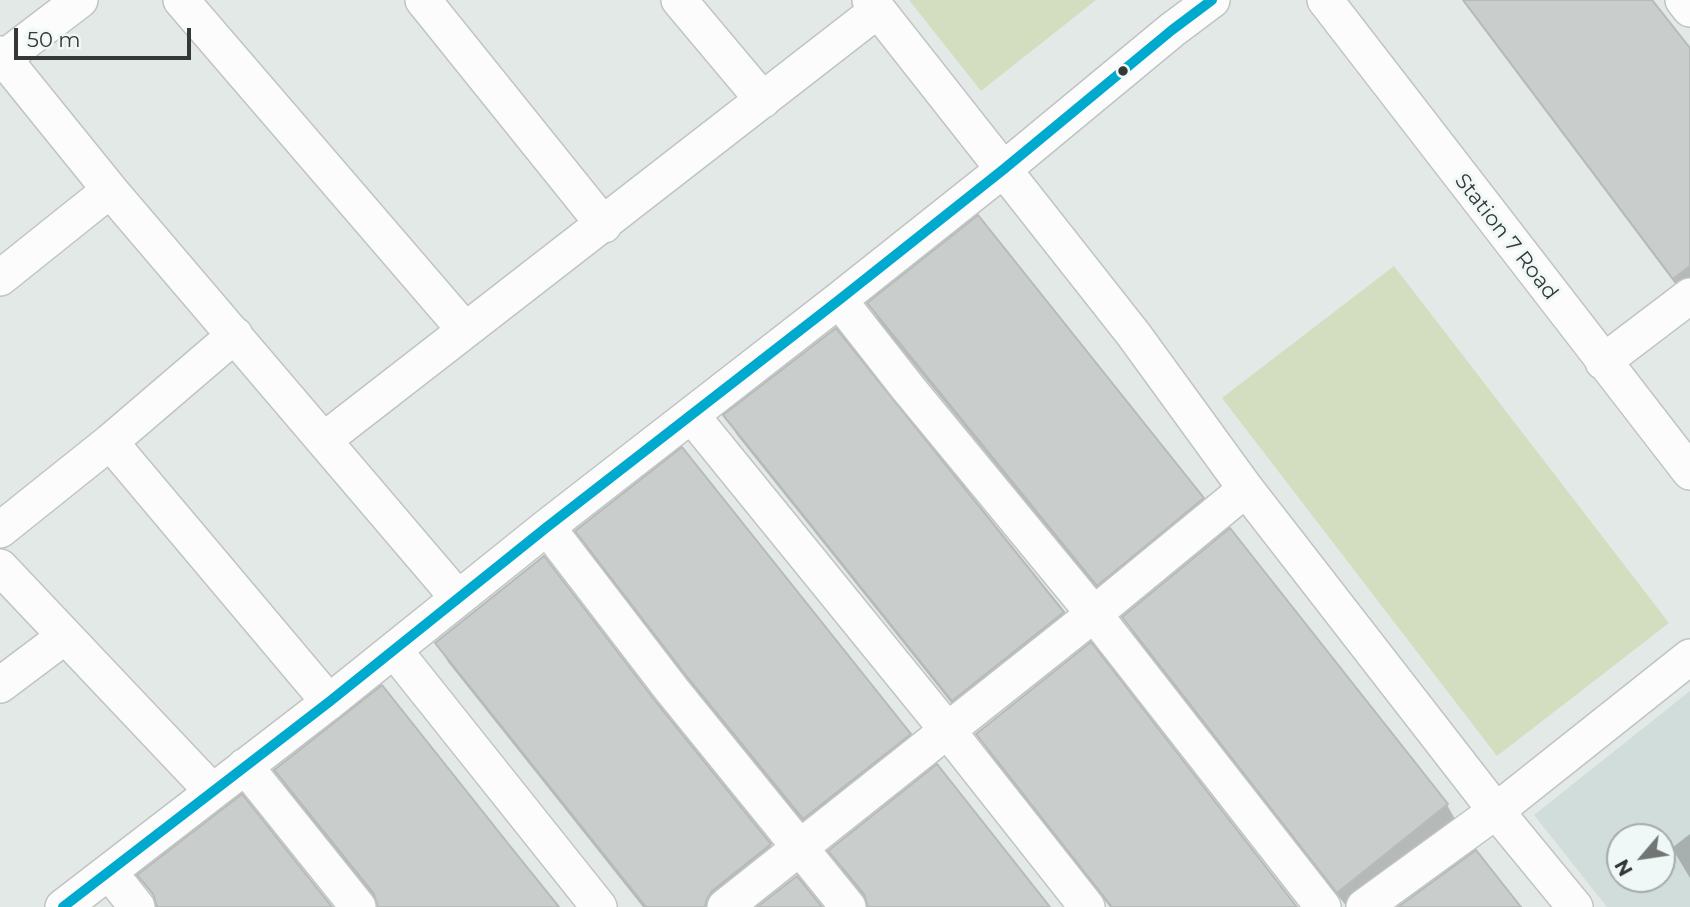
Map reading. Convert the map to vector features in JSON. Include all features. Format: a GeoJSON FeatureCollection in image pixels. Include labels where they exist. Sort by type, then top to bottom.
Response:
{"type":"FeatureCollection","features":[{"type":"Feature","properties":{"kind":"street"},"geometry":{"type":"LineString","coordinates":[[80,0],[1,57],[110,190],[458,598]]}},
{"type":"Feature","properties":{"kind":"street"},"geometry":{"type":"LineString","coordinates":[[181,0],[465,330]]}},
{"type":"Feature","properties":{"kind":"street"},"geometry":{"type":"LineString","coordinates":[[423,0],[604,225]]}},
{"type":"Feature","properties":{"kind":"street"},"geometry":{"type":"LineString","coordinates":[[678,0],[763,100]]}},
{"type":"Feature","properties":{"kind":"street"},"geometry":{"type":"LineString","coordinates":[[63,907],[329,702],[547,527],[839,300],[1212,0]]}},
{"type":"Feature","properties":{"kind":"street","name":"Station 7 Road"},"geometry":{"type":"LineString","coordinates":[[1325,0],[1690,472]]}},
{"type":"Feature","properties":{"kind":"street"},"geometry":{"type":"LineString","coordinates":[[1683,0],[1690,9]]}},
{"type":"Feature","properties":{"kind":"street"},"geometry":{"type":"LineString","coordinates":[[324,440],[763,100],[874,5],[1134,335],[1246,489],[1496,811],[1575,907]]}},
{"type":"Feature","properties":{"kind":"street"},"geometry":{"type":"LineString","coordinates":[[0,278],[110,190]]}},
{"type":"Feature","properties":{"kind":"street"},"geometry":{"type":"LineString","coordinates":[[1603,362],[1690,296]]}},
{"type":"Feature","properties":{"kind":"street"},"geometry":{"type":"LineString","coordinates":[[839,300],[1094,614],[1323,907]]}},
{"type":"Feature","properties":{"kind":"street"},"geometry":{"type":"LineString","coordinates":[[0,530],[110,442],[235,335]]}},
{"type":"Feature","properties":{"kind":"street"},"geometry":{"type":"LineString","coordinates":[[692,416],[948,730],[1087,907]]}},
{"type":"Feature","properties":{"kind":"street"},"geometry":{"type":"LineString","coordinates":[[110,442],[329,702]]}},
{"type":"Feature","properties":{"kind":"street"},"geometry":{"type":"LineString","coordinates":[[725,907],[1094,614],[1246,489]]}},
{"type":"Feature","properties":{"kind":"street"},"geometry":{"type":"LineString","coordinates":[[547,527],[672,690],[848,907]]}},
{"type":"Feature","properties":{"kind":"street"},"geometry":{"type":"LineString","coordinates":[[0,567],[212,791]]}},
{"type":"Feature","properties":{"kind":"street"},"geometry":{"type":"LineString","coordinates":[[0,685],[64,637]]}},
{"type":"Feature","properties":{"kind":"street"},"geometry":{"type":"LineString","coordinates":[[394,650],[599,907]]}},
{"type":"Feature","properties":{"kind":"street"},"geometry":{"type":"LineString","coordinates":[[1364,907],[1496,811],[1690,657]]}},
{"type":"Feature","properties":{"kind":"street"},"geometry":{"type":"LineString","coordinates":[[245,766],[358,907]]}},
{"type":"Feature","properties":{"kind":"street"},"geometry":{"type":"LineString","coordinates":[[109,872],[137,907]]}},
{"type":"Feature","properties":{"kind":"shaded area"},"geometry":{"type":"Polygon","coordinates":[[[1690,691],[1690,907],[1607,907],[1534,815],[1690,691]]]}},
{"type":"Feature","properties":{"kind":"green space"},"geometry":{"type":"Polygon","coordinates":[[[909,0],[1096,0],[981,91],[909,0]]]}},
{"type":"Feature","properties":{"kind":"green space"},"geometry":{"type":"Polygon","coordinates":[[[1394,266],[1669,623],[1497,756],[1222,398],[1394,266]]]}},
{"type":"Feature","properties":{"kind":"building"},"geometry":{"type":"Polygon","coordinates":[[[1463,0],[1652,0],[1690,48],[1690,266],[1673,279],[1463,0]]]}},
{"type":"Feature","properties":{"kind":"building"},"geometry":{"type":"Polygon","coordinates":[[[978,215],[1204,498],[1097,586],[867,303],[978,215]]]}},
{"type":"Feature","properties":{"kind":"building"},"geometry":{"type":"Polygon","coordinates":[[[836,328],[1064,612],[952,701],[723,415],[836,328]]]}},
{"type":"Feature","properties":{"kind":"building"},"geometry":{"type":"Polygon","coordinates":[[[682,447],[911,734],[803,819],[688,678],[575,531],[682,447]]]}},
{"type":"Feature","properties":{"kind":"building"},"geometry":{"type":"Polygon","coordinates":[[[1230,528],[1448,804],[1337,893],[1122,617],[1230,528]]]}},
{"type":"Feature","properties":{"kind":"building"},"geometry":{"type":"Polygon","coordinates":[[[544,556],[656,702],[771,844],[712,891],[705,907],[646,907],[435,643],[544,556]]]}},
{"type":"Feature","properties":{"kind":"building"},"geometry":{"type":"Polygon","coordinates":[[[1091,642],[1297,907],[1112,907],[976,734],[1091,642]]]}},
{"type":"Feature","properties":{"kind":"building"},"geometry":{"type":"Polygon","coordinates":[[[382,685],[559,907],[378,907],[374,894],[274,770],[382,685]]]}},
{"type":"Feature","properties":{"kind":"building"},"geometry":{"type":"Polygon","coordinates":[[[937,764],[1050,907],[868,907],[864,894],[828,851],[937,764]]]}},
{"type":"Feature","properties":{"kind":"building"},"geometry":{"type":"Polygon","coordinates":[[[242,794],[332,907],[157,907],[153,894],[137,875],[242,794]]]}},
{"type":"Feature","properties":{"kind":"building"},"geometry":{"type":"Polygon","coordinates":[[[1476,850],[1521,907],[1398,907],[1476,850]]]}},
{"type":"Feature","properties":{"kind":"building"},"geometry":{"type":"Polygon","coordinates":[[[797,876],[822,907],[757,907],[797,876]]]}},
{"type":"Feature","properties":{"kind":"transit line"},"geometry":{"type":"LineString","coordinates":[[63,907],[329,702],[547,527],[839,300],[1212,0]]}}]}
